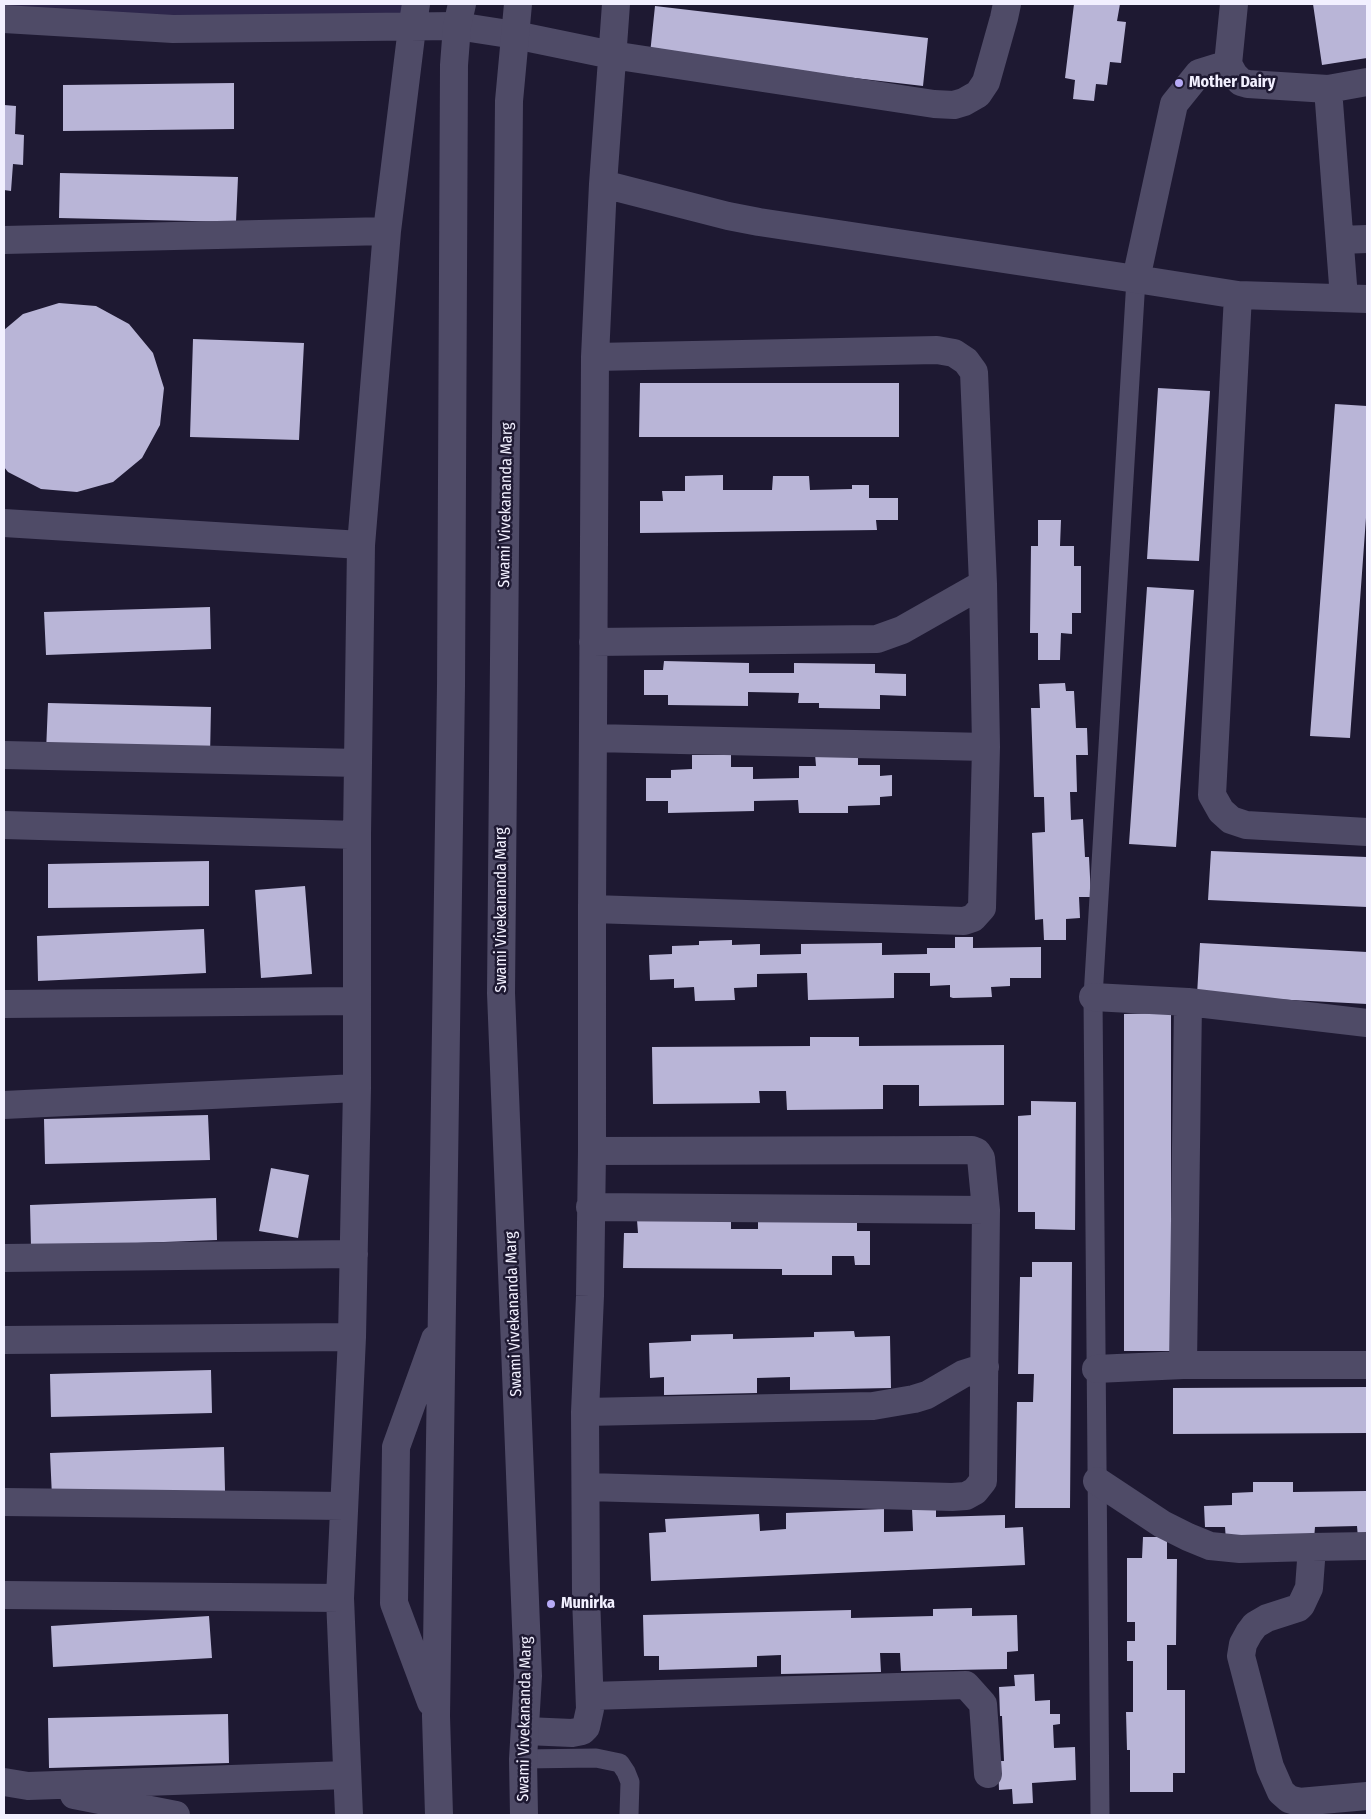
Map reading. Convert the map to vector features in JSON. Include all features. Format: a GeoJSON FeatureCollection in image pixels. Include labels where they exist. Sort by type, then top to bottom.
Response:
{"type":"FeatureCollection","features":[{"type":"Feature","properties":{"kind":"street","name":"Swami Vivekananda Marg"},"geometry":{"type":"LineString","coordinates":[[518,4],[509,101],[501,993],[528,1676],[523,1759],[524,1815]]}},
{"type":"Feature","properties":{"kind":"street"},"geometry":{"type":"LineString","coordinates":[[526,1730],[572,1733],[582,1731],[586,1727],[588,1719],[590,1696],[586,1596],[585,1412],[590,1296],[592,1151],[595,357],[603,184],[616,4]]}},
{"type":"Feature","properties":{"kind":"street"},"geometry":{"type":"LineString","coordinates":[[4,19],[173,29],[460,15],[515,35],[612,55],[934,104],[954,105],[978,94],[986,82],[1004,18],[1006,4]]}},
{"type":"Feature","properties":{"kind":"street"},"geometry":{"type":"LineString","coordinates":[[1234,4],[1228,64],[1241,82],[1328,89],[1367,82]]}},
{"type":"Feature","properties":{"kind":"street"},"geometry":{"type":"LineString","coordinates":[[438,1815],[436,1716],[451,676],[454,75],[460,15]]}},
{"type":"Feature","properties":{"kind":"street"},"geometry":{"type":"LineString","coordinates":[[349,1815],[340,1598],[354,1254],[361,545],[387,231],[414,16]]}},
{"type":"Feature","properties":{"kind":"street"},"geometry":{"type":"LineString","coordinates":[[1136,279],[1174,104],[1199,73],[1228,64]]}},
{"type":"Feature","properties":{"kind":"street"},"geometry":{"type":"LineString","coordinates":[[603,184],[728,216],[759,222],[1238,294],[1356,298],[1340,240],[1328,89]]}},
{"type":"Feature","properties":{"kind":"street"},"geometry":{"type":"LineString","coordinates":[[4,240],[387,231]]}},
{"type":"Feature","properties":{"kind":"street"},"geometry":{"type":"LineString","coordinates":[[1340,240],[1367,239]]}},
{"type":"Feature","properties":{"kind":"street"},"geometry":{"type":"LineString","coordinates":[[1238,294],[1212,796],[1221,812],[1231,820],[1246,825],[1367,832]]}},
{"type":"Feature","properties":{"kind":"street"},"geometry":{"type":"LineString","coordinates":[[592,909],[964,921],[973,918],[982,908],[986,747],[983,584],[974,372],[966,361],[954,353],[937,350],[595,357]]}},
{"type":"Feature","properties":{"kind":"street"},"geometry":{"type":"LineString","coordinates":[[4,523],[361,545]]}},
{"type":"Feature","properties":{"kind":"street"},"geometry":{"type":"LineString","coordinates":[[593,642],[877,639],[902,630],[983,584]]}},
{"type":"Feature","properties":{"kind":"street"},"geometry":{"type":"LineString","coordinates":[[593,738],[986,747]]}},
{"type":"Feature","properties":{"kind":"street"},"geometry":{"type":"LineString","coordinates":[[4,755],[358,763]]}},
{"type":"Feature","properties":{"kind":"street"},"geometry":{"type":"LineString","coordinates":[[4,825],[357,834]]}},
{"type":"Feature","properties":{"kind":"street"},"geometry":{"type":"LineString","coordinates":[[1093,997],[1188,1002],[1367,1023]]}},
{"type":"Feature","properties":{"kind":"street"},"geometry":{"type":"LineString","coordinates":[[4,1004],[357,1001]]}},
{"type":"Feature","properties":{"kind":"street"},"geometry":{"type":"LineString","coordinates":[[1183,1365],[1188,1002]]}},
{"type":"Feature","properties":{"kind":"street"},"geometry":{"type":"LineString","coordinates":[[4,1105],[357,1088]]}},
{"type":"Feature","properties":{"kind":"street"},"geometry":{"type":"LineString","coordinates":[[586,1487],[966,1496],[976,1492],[983,1481],[986,1210],[981,1158],[977,1152],[972,1150],[592,1151]]}},
{"type":"Feature","properties":{"kind":"street"},"geometry":{"type":"LineString","coordinates":[[590,1207],[986,1210]]}},
{"type":"Feature","properties":{"kind":"street"},"geometry":{"type":"LineString","coordinates":[[4,1258],[354,1254]]}},
{"type":"Feature","properties":{"kind":"street"},"geometry":{"type":"LineString","coordinates":[[436,1716],[394,1602],[396,1447],[442,1318]]}},
{"type":"Feature","properties":{"kind":"street"},"geometry":{"type":"LineString","coordinates":[[4,1340],[352,1337]]}},
{"type":"Feature","properties":{"kind":"street"},"geometry":{"type":"LineString","coordinates":[[1096,1369],[1183,1365],[1367,1365]]}},
{"type":"Feature","properties":{"kind":"street"},"geometry":{"type":"LineString","coordinates":[[585,1412],[873,1406],[914,1399],[963,1374],[985,1367]]}},
{"type":"Feature","properties":{"kind":"street"},"geometry":{"type":"LineString","coordinates":[[1097,1481],[1162,1524],[1210,1546],[1240,1549],[1367,1546]]}},
{"type":"Feature","properties":{"kind":"street"},"geometry":{"type":"LineString","coordinates":[[4,1502],[344,1506]]}},
{"type":"Feature","properties":{"kind":"street"},"geometry":{"type":"LineString","coordinates":[[1312,1547],[1309,1588],[1301,1605],[1291,1612],[1267,1618],[1255,1625],[1246,1638],[1241,1656],[1270,1767],[1281,1792],[1289,1799],[1300,1802],[1367,1796]]}},
{"type":"Feature","properties":{"kind":"street"},"geometry":{"type":"LineString","coordinates":[[4,1596],[340,1598]]}},
{"type":"Feature","properties":{"kind":"street"},"geometry":{"type":"LineString","coordinates":[[590,1696],[966,1685],[983,1704],[988,1774]]}},
{"type":"Feature","properties":{"kind":"street"},"geometry":{"type":"LineString","coordinates":[[16,1784],[347,1775]]}},
{"type":"Feature","properties":{"kind":"street"},"geometry":{"type":"LineString","coordinates":[[16,1784],[176,1815]]}},
{"type":"Feature","properties":{"kind":"lane"},"geometry":{"type":"LineString","coordinates":[[1100,1815],[1093,997],[1136,279]]}},
{"type":"Feature","properties":{"kind":"lane"},"geometry":{"type":"LineString","coordinates":[[523,1759],[596,1758],[620,1763],[630,1782],[629,1815]]}},
{"type":"Feature","properties":{"kind":"shaded area"},"geometry":{"type":"Polygon","coordinates":[[[4,4],[403,4],[398,27],[4,7],[4,4]]]}},
{"type":"Feature","properties":{"kind":"building"},"geometry":{"type":"Polygon","coordinates":[[[1074,4],[1120,4],[1117,21],[1126,22],[1121,63],[1110,62],[1107,85],[1096,84],[1094,101],[1073,99],[1075,80],[1065,78],[1074,4]]]}},
{"type":"Feature","properties":{"kind":"building"},"geometry":{"type":"Polygon","coordinates":[[[1313,4],[1367,4],[1367,58],[1322,65],[1313,4]]]}},
{"type":"Feature","properties":{"kind":"building"},"geometry":{"type":"Polygon","coordinates":[[[655,6],[928,38],[923,86],[650,54],[655,6]]]}},
{"type":"Feature","properties":{"kind":"building"},"geometry":{"type":"Polygon","coordinates":[[[234,83],[234,129],[63,131],[63,85],[234,83]]]}},
{"type":"Feature","properties":{"kind":"building"},"geometry":{"type":"Polygon","coordinates":[[[4,105],[16,106],[15,134],[24,135],[23,165],[13,164],[11,191],[4,190],[4,105]]]}},
{"type":"Feature","properties":{"kind":"building"},"geometry":{"type":"Polygon","coordinates":[[[60,173],[238,177],[236,222],[59,218],[60,173]]]}},
{"type":"Feature","properties":{"kind":"building"},"geometry":{"type":"Polygon","coordinates":[[[59,303],[96,306],[129,324],[153,353],[164,388],[160,425],[142,458],[113,482],[77,492],[41,489],[8,472],[4,467],[4,330],[23,314],[59,303]]]}},
{"type":"Feature","properties":{"kind":"building"},"geometry":{"type":"Polygon","coordinates":[[[193,339],[304,343],[299,440],[190,437],[193,339]]]}},
{"type":"Feature","properties":{"kind":"building"},"geometry":{"type":"Polygon","coordinates":[[[640,383],[899,383],[899,437],[639,437],[640,383]]]}},
{"type":"Feature","properties":{"kind":"building"},"geometry":{"type":"Polygon","coordinates":[[[1158,388],[1210,391],[1199,561],[1147,559],[1158,388]]]}},
{"type":"Feature","properties":{"kind":"building"},"geometry":{"type":"Polygon","coordinates":[[[1335,404],[1367,406],[1367,504],[1350,738],[1310,736],[1335,404]]]}},
{"type":"Feature","properties":{"kind":"building"},"geometry":{"type":"Polygon","coordinates":[[[723,475],[723,490],[772,490],[773,476],[809,476],[810,490],[852,489],[852,485],[869,485],[869,498],[898,498],[898,520],[876,520],[877,530],[640,533],[640,501],[663,501],[662,491],[685,491],[685,476],[723,475]]]}},
{"type":"Feature","properties":{"kind":"building"},"geometry":{"type":"Polygon","coordinates":[[[1038,520],[1061,520],[1060,546],[1074,546],[1074,566],[1081,566],[1081,613],[1072,613],[1072,634],[1061,633],[1060,660],[1038,660],[1038,633],[1030,633],[1031,546],[1038,546],[1038,520]]]}},
{"type":"Feature","properties":{"kind":"building"},"geometry":{"type":"Polygon","coordinates":[[[1147,587],[1194,590],[1176,847],[1129,844],[1147,587]]]}},
{"type":"Feature","properties":{"kind":"building"},"geometry":{"type":"Polygon","coordinates":[[[210,607],[211,649],[46,655],[44,612],[210,607]]]}},
{"type":"Feature","properties":{"kind":"building"},"geometry":{"type":"Polygon","coordinates":[[[664,661],[749,663],[749,673],[794,673],[794,663],[875,664],[875,673],[906,674],[906,696],[880,695],[880,709],[819,708],[819,703],[798,703],[799,693],[748,692],[748,706],[668,705],[668,695],[644,695],[644,670],[663,670],[664,661]]]}},
{"type":"Feature","properties":{"kind":"building"},"geometry":{"type":"Polygon","coordinates":[[[1065,683],[1066,691],[1074,691],[1076,728],[1087,728],[1088,755],[1076,755],[1077,792],[1070,792],[1071,820],[1083,819],[1085,857],[1089,857],[1091,897],[1079,897],[1080,918],[1066,919],[1066,940],[1044,940],[1043,919],[1035,920],[1032,833],[1045,832],[1044,797],[1034,797],[1031,708],[1040,708],[1039,684],[1065,683]]]}},
{"type":"Feature","properties":{"kind":"building"},"geometry":{"type":"Polygon","coordinates":[[[48,703],[211,707],[210,756],[46,752],[48,703]]]}},
{"type":"Feature","properties":{"kind":"building"},"geometry":{"type":"Polygon","coordinates":[[[858,753],[858,765],[880,765],[880,776],[892,775],[892,796],[880,797],[880,805],[848,806],[848,813],[799,813],[798,800],[754,801],[754,811],[668,813],[668,801],[646,801],[646,778],[671,778],[671,770],[692,769],[692,755],[731,755],[731,767],[753,767],[753,779],[799,778],[799,766],[816,766],[815,754],[858,753]]]}},
{"type":"Feature","properties":{"kind":"building"},"geometry":{"type":"Polygon","coordinates":[[[1211,851],[1367,857],[1367,907],[1208,900],[1211,851]]]}},
{"type":"Feature","properties":{"kind":"building"},"geometry":{"type":"Polygon","coordinates":[[[209,861],[209,906],[48,908],[48,864],[209,861]]]}},
{"type":"Feature","properties":{"kind":"building"},"geometry":{"type":"Polygon","coordinates":[[[305,886],[312,974],[261,978],[255,890],[305,886]]]}},
{"type":"Feature","properties":{"kind":"building"},"geometry":{"type":"Polygon","coordinates":[[[204,929],[206,973],[38,981],[37,936],[204,929]]]}},
{"type":"Feature","properties":{"kind":"building"},"geometry":{"type":"Polygon","coordinates":[[[955,937],[973,937],[973,948],[1041,947],[1041,978],[1010,978],[1010,986],[991,987],[992,997],[953,998],[950,997],[950,985],[930,986],[930,973],[894,973],[894,998],[808,1000],[807,973],[757,974],[757,987],[734,988],[735,1000],[695,1001],[694,987],[674,988],[674,979],[650,980],[649,955],[672,954],[672,946],[699,945],[699,941],[732,940],[732,945],[760,944],[760,955],[801,954],[801,944],[882,943],[882,955],[927,954],[927,948],[955,948],[955,937]]]}},
{"type":"Feature","properties":{"kind":"building"},"geometry":{"type":"Polygon","coordinates":[[[1200,943],[1367,952],[1367,1004],[1197,995],[1200,943]]]}},
{"type":"Feature","properties":{"kind":"building"},"geometry":{"type":"Polygon","coordinates":[[[1171,1013],[1171,1351],[1124,1351],[1124,1014],[1171,1013]]]}},
{"type":"Feature","properties":{"kind":"building"},"geometry":{"type":"Polygon","coordinates":[[[810,1037],[859,1037],[859,1046],[1004,1045],[1004,1105],[919,1106],[919,1085],[883,1085],[883,1109],[787,1110],[786,1091],[759,1091],[760,1103],[653,1104],[652,1047],[810,1046],[810,1037]]]}},
{"type":"Feature","properties":{"kind":"building"},"geometry":{"type":"Polygon","coordinates":[[[1031,1101],[1076,1102],[1075,1230],[1035,1229],[1035,1212],[1018,1212],[1018,1116],[1031,1115],[1031,1101]]]}},
{"type":"Feature","properties":{"kind":"building"},"geometry":{"type":"Polygon","coordinates":[[[208,1115],[210,1160],[45,1164],[44,1119],[208,1115]]]}},
{"type":"Feature","properties":{"kind":"building"},"geometry":{"type":"Polygon","coordinates":[[[271,1168],[309,1175],[298,1238],[259,1231],[271,1168]]]}},
{"type":"Feature","properties":{"kind":"building"},"geometry":{"type":"Polygon","coordinates":[[[216,1198],[217,1240],[31,1247],[30,1205],[216,1198]]]}},
{"type":"Feature","properties":{"kind":"building"},"geometry":{"type":"Polygon","coordinates":[[[857,1215],[857,1231],[870,1231],[870,1265],[855,1265],[854,1256],[832,1256],[832,1275],[782,1275],[782,1269],[623,1268],[624,1233],[638,1233],[637,1220],[731,1216],[731,1229],[758,1229],[758,1220],[857,1215]]]}},
{"type":"Feature","properties":{"kind":"building"},"geometry":{"type":"Polygon","coordinates":[[[1032,1262],[1072,1262],[1070,1508],[1015,1508],[1017,1402],[1033,1402],[1034,1374],[1018,1374],[1020,1277],[1032,1277],[1032,1262]]]}},
{"type":"Feature","properties":{"kind":"building"},"geometry":{"type":"Polygon","coordinates":[[[854,1331],[855,1337],[890,1336],[891,1388],[790,1390],[790,1377],[757,1378],[757,1393],[664,1395],[664,1377],[650,1378],[649,1343],[691,1341],[691,1335],[733,1334],[733,1339],[814,1337],[814,1332],[854,1331]]]}},
{"type":"Feature","properties":{"kind":"building"},"geometry":{"type":"Polygon","coordinates":[[[211,1370],[212,1413],[51,1417],[50,1374],[211,1370]]]}},
{"type":"Feature","properties":{"kind":"building"},"geometry":{"type":"Polygon","coordinates":[[[1367,1387],[1367,1433],[1173,1434],[1173,1388],[1367,1387]]]}},
{"type":"Feature","properties":{"kind":"building"},"geometry":{"type":"Polygon","coordinates":[[[224,1447],[225,1491],[52,1497],[50,1453],[224,1447]]]}},
{"type":"Feature","properties":{"kind":"building"},"geometry":{"type":"Polygon","coordinates":[[[1253,1482],[1293,1482],[1293,1492],[1367,1491],[1367,1538],[1358,1538],[1357,1526],[1315,1527],[1314,1539],[1226,1541],[1225,1527],[1205,1527],[1204,1506],[1232,1505],[1232,1493],[1253,1492],[1253,1482]]]}},
{"type":"Feature","properties":{"kind":"building"},"geometry":{"type":"Polygon","coordinates":[[[936,1507],[936,1517],[1005,1515],[1005,1528],[1023,1527],[1025,1565],[651,1581],[649,1533],[666,1532],[665,1519],[759,1514],[760,1531],[786,1529],[786,1513],[884,1509],[884,1532],[913,1531],[912,1508],[936,1507]]]}},
{"type":"Feature","properties":{"kind":"building"},"geometry":{"type":"Polygon","coordinates":[[[1143,1537],[1167,1537],[1167,1559],[1177,1559],[1176,1645],[1167,1645],[1167,1690],[1185,1690],[1185,1773],[1173,1773],[1173,1792],[1130,1792],[1130,1750],[1127,1750],[1126,1712],[1133,1712],[1133,1661],[1127,1661],[1127,1641],[1135,1641],[1135,1622],[1127,1622],[1127,1558],[1142,1558],[1143,1537]]]}},
{"type":"Feature","properties":{"kind":"building"},"geometry":{"type":"Polygon","coordinates":[[[972,1608],[972,1616],[1017,1615],[1018,1651],[1007,1652],[1007,1669],[901,1671],[900,1653],[880,1653],[881,1672],[781,1674],[781,1655],[757,1656],[757,1667],[659,1670],[659,1656],[644,1656],[643,1615],[851,1610],[851,1618],[933,1616],[933,1609],[972,1608]]]}},
{"type":"Feature","properties":{"kind":"building"},"geometry":{"type":"Polygon","coordinates":[[[209,1616],[212,1658],[53,1667],[51,1626],[209,1616]]]}},
{"type":"Feature","properties":{"kind":"building"},"geometry":{"type":"Polygon","coordinates":[[[1034,1674],[1035,1701],[1050,1700],[1050,1714],[1060,1714],[1060,1724],[1053,1725],[1054,1748],[1075,1747],[1076,1780],[1032,1783],[1033,1803],[1013,1804],[1012,1789],[999,1790],[998,1761],[1004,1761],[999,1687],[1015,1686],[1014,1675],[1034,1674]]]}},
{"type":"Feature","properties":{"kind":"building"},"geometry":{"type":"Polygon","coordinates":[[[228,1714],[229,1763],[49,1768],[48,1718],[228,1714]]]}},
{"type":"Feature","properties":{"kind":"place","name":"Mother Dairy"},"geometry":{"type":"Point","coordinates":[1179,83]}},
{"type":"Feature","properties":{"kind":"place","name":"Munirka"},"geometry":{"type":"Point","coordinates":[551,1604]}}]}
